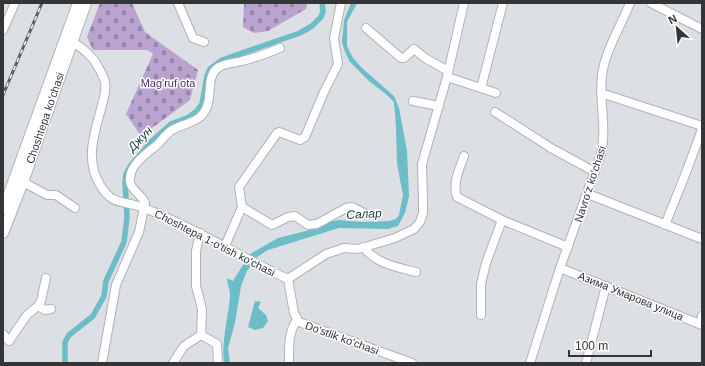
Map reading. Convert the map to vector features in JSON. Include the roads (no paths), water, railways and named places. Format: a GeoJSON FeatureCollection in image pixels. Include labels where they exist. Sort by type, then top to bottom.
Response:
{"type":"FeatureCollection","features":[{"type":"Feature","properties":{"kind":"main road","name":"Choshtepa ko'chasi"},"geometry":{"type":"LineString","coordinates":[[69,40],[78,3]]}},
{"type":"Feature","properties":{"kind":"main road","name":"Choshtepa ko'chasi"},"geometry":{"type":"LineString","coordinates":[[3,210],[50,93],[69,40],[86,3]]}},
{"type":"Feature","properties":{"kind":"main road","name":"Choshtepa ko'chasi"},"geometry":{"type":"LineString","coordinates":[[3,233],[23,182],[50,93]]}},
{"type":"Feature","properties":{"kind":"street"},"geometry":{"type":"LineString","coordinates":[[3,30],[15,3]]}},
{"type":"Feature","properties":{"kind":"street"},"geometry":{"type":"LineString","coordinates":[[178,3],[193,38],[204,42]]}},
{"type":"Feature","properties":{"kind":"street"},"geometry":{"type":"LineString","coordinates":[[225,246],[242,207],[239,187],[277,133],[279,132],[300,140],[305,137],[324,92],[338,64],[334,38],[341,3]]}},
{"type":"Feature","properties":{"kind":"street"},"geometry":{"type":"LineString","coordinates":[[289,363],[289,348],[292,327],[297,320],[294,313],[288,279],[326,254],[344,248],[363,247],[395,238],[406,234],[420,222],[423,213],[422,164],[439,106],[464,3]]}},
{"type":"Feature","properties":{"kind":"street"},"geometry":{"type":"LineString","coordinates":[[481,88],[503,3]]}},
{"type":"Feature","properties":{"kind":"street","name":"Navro'z ko'chasi"},"geometry":{"type":"LineString","coordinates":[[530,363],[560,268],[588,194],[601,154],[604,135],[601,93],[602,74],[605,61],[630,3]]}},
{"type":"Feature","properties":{"kind":"street"},"geometry":{"type":"LineString","coordinates":[[651,3],[702,29]]}},
{"type":"Feature","properties":{"kind":"street"},"geometry":{"type":"LineString","coordinates":[[366,28],[401,58],[404,58],[414,49],[447,74],[496,93]]}},
{"type":"Feature","properties":{"kind":"street","name":"Choshtepa 1-o'tish ko'chasi"},"geometry":{"type":"LineString","coordinates":[[69,40],[88,53],[101,70],[105,82],[105,93],[94,137],[92,164],[100,186],[111,198],[119,202],[141,207],[200,233],[261,267],[288,279]]}},
{"type":"Feature","properties":{"kind":"street"},"geometry":{"type":"LineString","coordinates":[[102,363],[116,285],[139,232],[141,207],[145,203],[144,199],[130,183],[130,177],[134,168],[142,157],[174,129],[200,118],[205,112],[208,106],[211,76],[213,72],[224,64],[247,60],[280,48]]}},
{"type":"Feature","properties":{"kind":"street"},"geometry":{"type":"LineString","coordinates":[[601,93],[702,127],[665,225]]}},
{"type":"Feature","properties":{"kind":"street"},"geometry":{"type":"LineString","coordinates":[[413,101],[439,106]]}},
{"type":"Feature","properties":{"kind":"street"},"geometry":{"type":"LineString","coordinates":[[495,112],[551,148],[595,172]]}},
{"type":"Feature","properties":{"kind":"street"},"geometry":{"type":"LineString","coordinates":[[464,156],[456,180],[457,197],[502,220],[568,247]]}},
{"type":"Feature","properties":{"kind":"street"},"geometry":{"type":"LineString","coordinates":[[23,182],[47,195],[56,195],[75,208]]}},
{"type":"Feature","properties":{"kind":"street"},"geometry":{"type":"LineString","coordinates":[[588,194],[702,239]]}},
{"type":"Feature","properties":{"kind":"street"},"geometry":{"type":"LineString","coordinates":[[242,207],[272,225],[288,217],[295,216],[306,224],[317,224],[346,208],[352,208],[366,214]]}},
{"type":"Feature","properties":{"kind":"street"},"geometry":{"type":"LineString","coordinates":[[481,315],[481,284],[486,263],[502,220]]}},
{"type":"Feature","properties":{"kind":"street"},"geometry":{"type":"LineString","coordinates":[[200,233],[196,251],[196,286],[202,309],[201,335]]}},
{"type":"Feature","properties":{"kind":"street"},"geometry":{"type":"LineString","coordinates":[[363,247],[370,256],[389,265],[416,272]]}},
{"type":"Feature","properties":{"kind":"street","name":"Азима Умарова улица"},"geometry":{"type":"LineString","coordinates":[[560,268],[701,322]]}},
{"type":"Feature","properties":{"kind":"street"},"geometry":{"type":"LineString","coordinates":[[3,334],[9,341],[27,315],[38,306],[41,301],[46,278]]}},
{"type":"Feature","properties":{"kind":"street"},"geometry":{"type":"LineString","coordinates":[[586,363],[606,286]]}},
{"type":"Feature","properties":{"kind":"street"},"geometry":{"type":"LineString","coordinates":[[38,306],[45,310],[51,309]]}},
{"type":"Feature","properties":{"kind":"street","name":"Do'stlik ko'chasi"},"geometry":{"type":"LineString","coordinates":[[297,320],[303,324],[412,363]]}},
{"type":"Feature","properties":{"kind":"street"},"geometry":{"type":"LineString","coordinates":[[173,363],[184,346],[201,335]]}},
{"type":"Feature","properties":{"kind":"street"},"geometry":{"type":"LineString","coordinates":[[201,335],[217,344],[218,363]]}},
{"type":"Feature","properties":{"kind":"water","name":"Салар"},"geometry":{"type":"Polygon","coordinates":[[[351,3],[357,3],[347,22],[347,46],[353,58],[362,68],[394,96],[399,108],[407,151],[409,196],[405,213],[398,226],[388,229],[339,228],[268,250],[257,257],[247,271],[241,286],[235,323],[228,348],[230,363],[224,363],[224,337],[230,294],[227,278],[233,281],[250,254],[278,238],[314,229],[327,222],[339,220],[362,222],[389,221],[396,219],[399,215],[403,195],[397,164],[394,102],[369,81],[350,62],[345,52],[342,42],[344,20],[351,3]]]}},
{"type":"Feature","properties":{"kind":"water"},"geometry":{"type":"Polygon","coordinates":[[[255,301],[261,302],[258,308],[266,315],[268,321],[263,328],[255,330],[248,327],[255,301]]]}},
{"type":"Feature","properties":{"kind":"waterway","name":"Джун"},"geometry":{"type":"LineString","coordinates":[[65,363],[65,342],[69,335],[93,316],[104,296],[106,281],[124,242],[127,217],[125,182],[126,174],[131,165],[152,141],[171,124],[189,117],[197,111],[202,104],[207,76],[210,69],[222,60],[300,33],[312,26],[321,17],[323,11],[322,3]]}},
{"type":"Feature","properties":{"kind":"railway"},"geometry":{"type":"LineString","coordinates":[[3,95],[42,3]]}},
{"type":"Feature","properties":{"kind":"park label","name":"Mag'ruf ota"},"geometry":{"type":"Point","coordinates":[168,83]}}]}
